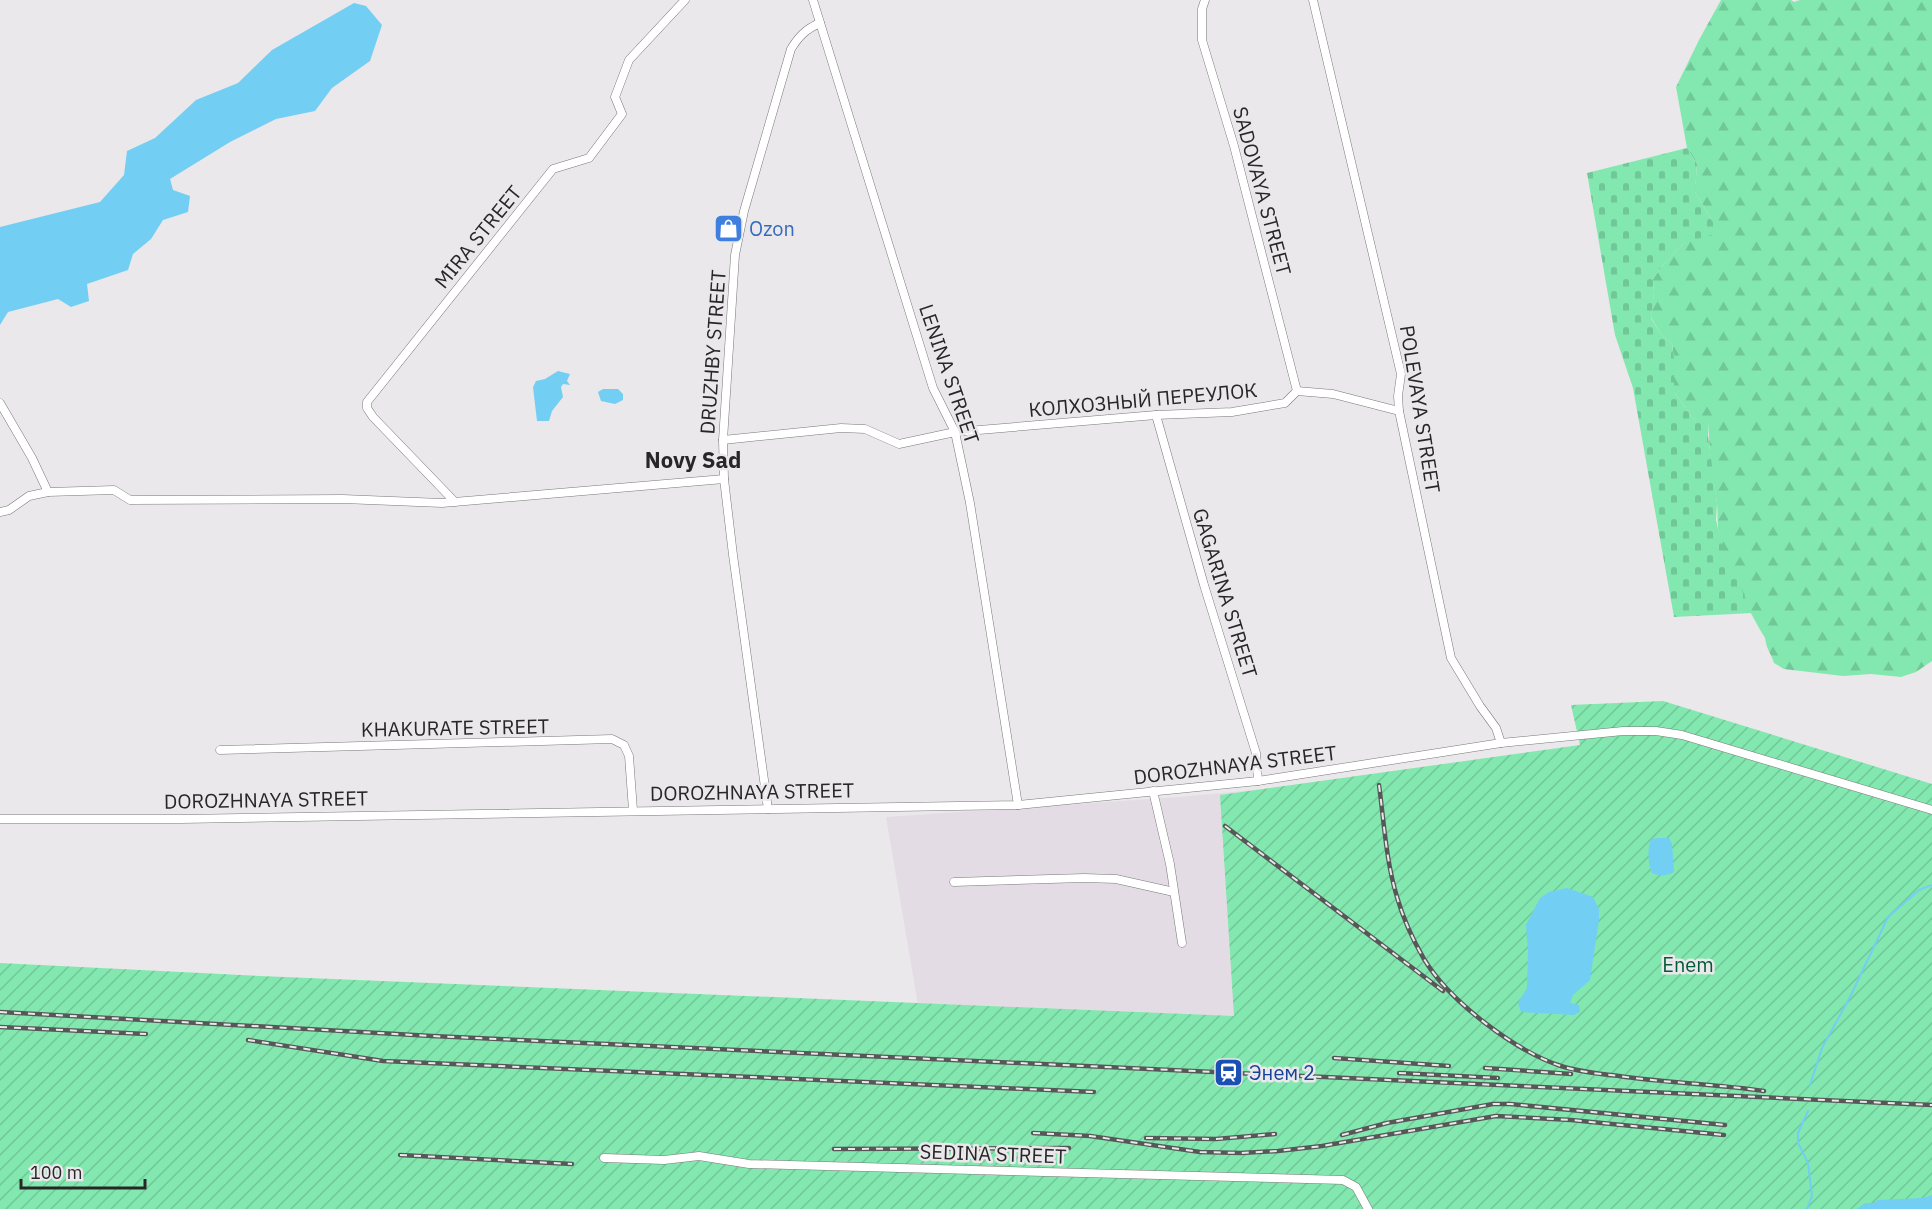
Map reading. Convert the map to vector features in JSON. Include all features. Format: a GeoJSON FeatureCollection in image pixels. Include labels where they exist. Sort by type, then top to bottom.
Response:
{"type":"FeatureCollection","features":[{"type":"Feature","properties":{"kind":"street","name":"MIRA STREET"},"geometry":{"type":"LineString","coordinates":[[455,502],[373,417],[367,408],[367,402],[553,169],[589,158],[622,114],[615,97],[629,60],[685,0]]}},
{"type":"Feature","properties":{"kind":"street","name":"LENINA STREET"},"geometry":{"type":"LineString","coordinates":[[813,0],[933,388],[955,432],[970,503],[1018,805]]}},
{"type":"Feature","properties":{"kind":"street","name":"SADOVAYA STREET"},"geometry":{"type":"LineString","coordinates":[[1204,0],[1202,40],[1234,146],[1296,391]]}},
{"type":"Feature","properties":{"kind":"street","name":"POLEVAYA STREET"},"geometry":{"type":"LineString","coordinates":[[1313,0],[1401,374],[1398,396],[1399,411],[1451,658],[1496,728],[1501,743]]}},
{"type":"Feature","properties":{"kind":"street","name":"DRUZHBY STREET"},"geometry":{"type":"LineString","coordinates":[[768,809],[724,478],[723,440],[735,255],[744,211],[791,49],[807,28],[820,23]]}},
{"type":"Feature","properties":{"kind":"street"},"geometry":{"type":"LineString","coordinates":[[1296,391],[1333,394],[1399,411]]}},
{"type":"Feature","properties":{"kind":"street","name":"КОЛХОЗНЫЙ ПЕРЕУЛОК"},"geometry":{"type":"LineString","coordinates":[[955,432],[1156,415],[1242,411],[1284,403],[1296,391]]}},
{"type":"Feature","properties":{"kind":"street"},"geometry":{"type":"LineString","coordinates":[[0,403],[33,458],[48,492]]}},
{"type":"Feature","properties":{"kind":"street","name":"GAGARINA STREET"},"geometry":{"type":"LineString","coordinates":[[1156,415],[1204,585],[1256,753],[1258,781]]}},
{"type":"Feature","properties":{"kind":"street"},"geometry":{"type":"LineString","coordinates":[[723,440],[841,428],[865,429],[899,444],[955,432]]}},
{"type":"Feature","properties":{"kind":"street"},"geometry":{"type":"LineString","coordinates":[[0,512],[9,510],[29,496],[48,492],[114,490],[130,500],[343,499],[455,502],[724,478]]}},
{"type":"Feature","properties":{"kind":"street","name":"DOROZHNAYA STREET"},"geometry":{"type":"LineString","coordinates":[[0,819],[182,819],[1018,805],[1258,781],[1501,743],[1623,730],[1682,735],[1932,810]]}},
{"type":"Feature","properties":{"kind":"street","name":"KHAKURATE STREET"},"geometry":{"type":"LineString","coordinates":[[220,750],[612,739],[624,745],[629,756],[633,810]]}},
{"type":"Feature","properties":{"kind":"street"},"geometry":{"type":"LineString","coordinates":[[1153,791],[1170,864],[1182,943]]}},
{"type":"Feature","properties":{"kind":"street"},"geometry":{"type":"LineString","coordinates":[[954,882],[1116,879],[1174,892]]}},
{"type":"Feature","properties":{"kind":"street","name":"SEDINA STREET"},"geometry":{"type":"LineString","coordinates":[[604,1158],[664,1160],[699,1156],[760,1164],[1343,1180],[1356,1187],[1368,1209]]}},
{"type":"Feature","properties":{"kind":"shaded area"},"geometry":{"type":"Polygon","coordinates":[[[1483,768],[1493,1018],[923,1034],[886,817],[1179,797],[1483,768]]]}},
{"type":"Feature","properties":{"kind":"green space"},"geometry":{"type":"Polygon","coordinates":[[[1721,0],[1791,0],[1794,2],[1800,0],[1932,0],[1932,661],[1916,672],[1901,677],[1871,674],[1843,676],[1784,669],[1774,663],[1765,638],[1734,579],[1720,542],[1709,422],[1696,422],[1674,392],[1672,344],[1660,333],[1651,317],[1653,279],[1684,243],[1713,222],[1695,192],[1697,164],[1687,148],[1676,87],[1721,0]]]}},
{"type":"Feature","properties":{"kind":"green space"},"geometry":{"type":"Polygon","coordinates":[[[1687,148],[1697,164],[1695,192],[1713,222],[1714,234],[1684,243],[1662,266],[1653,279],[1651,318],[1660,333],[1672,344],[1674,392],[1696,422],[1709,422],[1708,436],[1717,503],[1716,520],[1721,543],[1752,613],[1674,617],[1633,388],[1615,335],[1587,173],[1687,148]]]}},
{"type":"Feature","properties":{"kind":"green space","name":"Enem"},"geometry":{"type":"Polygon","coordinates":[[[1663,701],[1932,784],[1932,1209],[0,1209],[0,963],[260,976],[1234,1016],[1220,795],[1580,745],[1571,705],[1663,701]]]}},
{"type":"Feature","properties":{"kind":"water"},"geometry":{"type":"Polygon","coordinates":[[[354,3],[366,6],[382,25],[370,61],[332,88],[315,111],[276,119],[230,142],[170,179],[173,190],[190,196],[188,212],[163,220],[151,239],[133,254],[128,270],[87,284],[89,301],[71,307],[58,299],[8,312],[0,325],[0,227],[100,202],[124,175],[127,151],[155,138],[196,100],[238,83],[272,50],[354,3]]]}},
{"type":"Feature","properties":{"kind":"water"},"geometry":{"type":"Polygon","coordinates":[[[558,371],[570,374],[567,381],[570,385],[563,384],[561,387],[563,397],[552,411],[549,421],[537,421],[533,387],[536,381],[545,379],[558,371]]]}},
{"type":"Feature","properties":{"kind":"water"},"geometry":{"type":"Polygon","coordinates":[[[603,389],[618,389],[623,394],[623,400],[615,404],[601,401],[598,392],[603,389]]]}},
{"type":"Feature","properties":{"kind":"water"},"geometry":{"type":"Polygon","coordinates":[[[1669,838],[1672,844],[1674,872],[1669,874],[1652,873],[1648,856],[1650,843],[1651,839],[1669,838]]]}},
{"type":"Feature","properties":{"kind":"water"},"geometry":{"type":"Polygon","coordinates":[[[1567,888],[1593,897],[1599,909],[1590,980],[1573,995],[1570,1003],[1579,1005],[1580,1012],[1574,1015],[1521,1012],[1518,1003],[1527,988],[1526,925],[1540,898],[1549,892],[1567,888]]]}},
{"type":"Feature","properties":{"kind":"water"},"geometry":{"type":"Polygon","coordinates":[[[1932,1195],[1932,1209],[1857,1209],[1865,1203],[1878,1200],[1923,1198],[1932,1195]]]}},
{"type":"Feature","properties":{"kind":"waterway"},"geometry":{"type":"LineString","coordinates":[[1810,1085],[1822,1048],[1850,997],[1888,917],[1919,890],[1932,885]]}},
{"type":"Feature","properties":{"kind":"waterway"},"geometry":{"type":"LineString","coordinates":[[1807,1209],[1812,1196],[1808,1163],[1798,1143],[1798,1133],[1808,1111]]}},
{"type":"Feature","properties":{"kind":"railway"},"geometry":{"type":"LineString","coordinates":[[1379,785],[1390,870],[1399,905],[1409,929],[1435,975],[1449,991],[1485,1023],[1524,1049],[1568,1068],[1637,1078],[1764,1091]]}},
{"type":"Feature","properties":{"kind":"railway"},"geometry":{"type":"LineString","coordinates":[[1225,826],[1443,991]]}},
{"type":"Feature","properties":{"kind":"railway"},"geometry":{"type":"LineString","coordinates":[[0,1012],[432,1036],[1932,1105]]}},
{"type":"Feature","properties":{"kind":"railway"},"geometry":{"type":"LineString","coordinates":[[0,1027],[146,1034]]}},
{"type":"Feature","properties":{"kind":"railway"},"geometry":{"type":"LineString","coordinates":[[248,1040],[383,1061],[1094,1092]]}},
{"type":"Feature","properties":{"kind":"railway"},"geometry":{"type":"LineString","coordinates":[[1334,1058],[1449,1066]]}},
{"type":"Feature","properties":{"kind":"railway"},"geometry":{"type":"LineString","coordinates":[[1485,1068],[1571,1074]]}},
{"type":"Feature","properties":{"kind":"railway"},"geometry":{"type":"LineString","coordinates":[[1399,1073],[1498,1078]]}},
{"type":"Feature","properties":{"kind":"railway"},"geometry":{"type":"LineString","coordinates":[[1342,1135],[1387,1123],[1493,1104],[1725,1125]]}},
{"type":"Feature","properties":{"kind":"railway"},"geometry":{"type":"LineString","coordinates":[[1033,1133],[1090,1136],[1200,1152],[1241,1153],[1322,1146],[1496,1116],[1571,1120],[1724,1135]]}},
{"type":"Feature","properties":{"kind":"railway"},"geometry":{"type":"LineString","coordinates":[[1146,1138],[1216,1139],[1275,1134]]}},
{"type":"Feature","properties":{"kind":"railway"},"geometry":{"type":"LineString","coordinates":[[834,1149],[1069,1148]]}},
{"type":"Feature","properties":{"kind":"railway"},"geometry":{"type":"LineString","coordinates":[[400,1155],[572,1164]]}},
{"type":"Feature","properties":{"kind":"place","name":"Ozon"},"geometry":{"type":"Point","coordinates":[728,229]}},
{"type":"Feature","properties":{"kind":"place","name":"Энем 2"},"geometry":{"type":"Point","coordinates":[1228,1073]}},
{"type":"Feature","properties":{"kind":"district","name":"Novy Sad"},"geometry":{"type":"Point","coordinates":[693,460]}}]}
